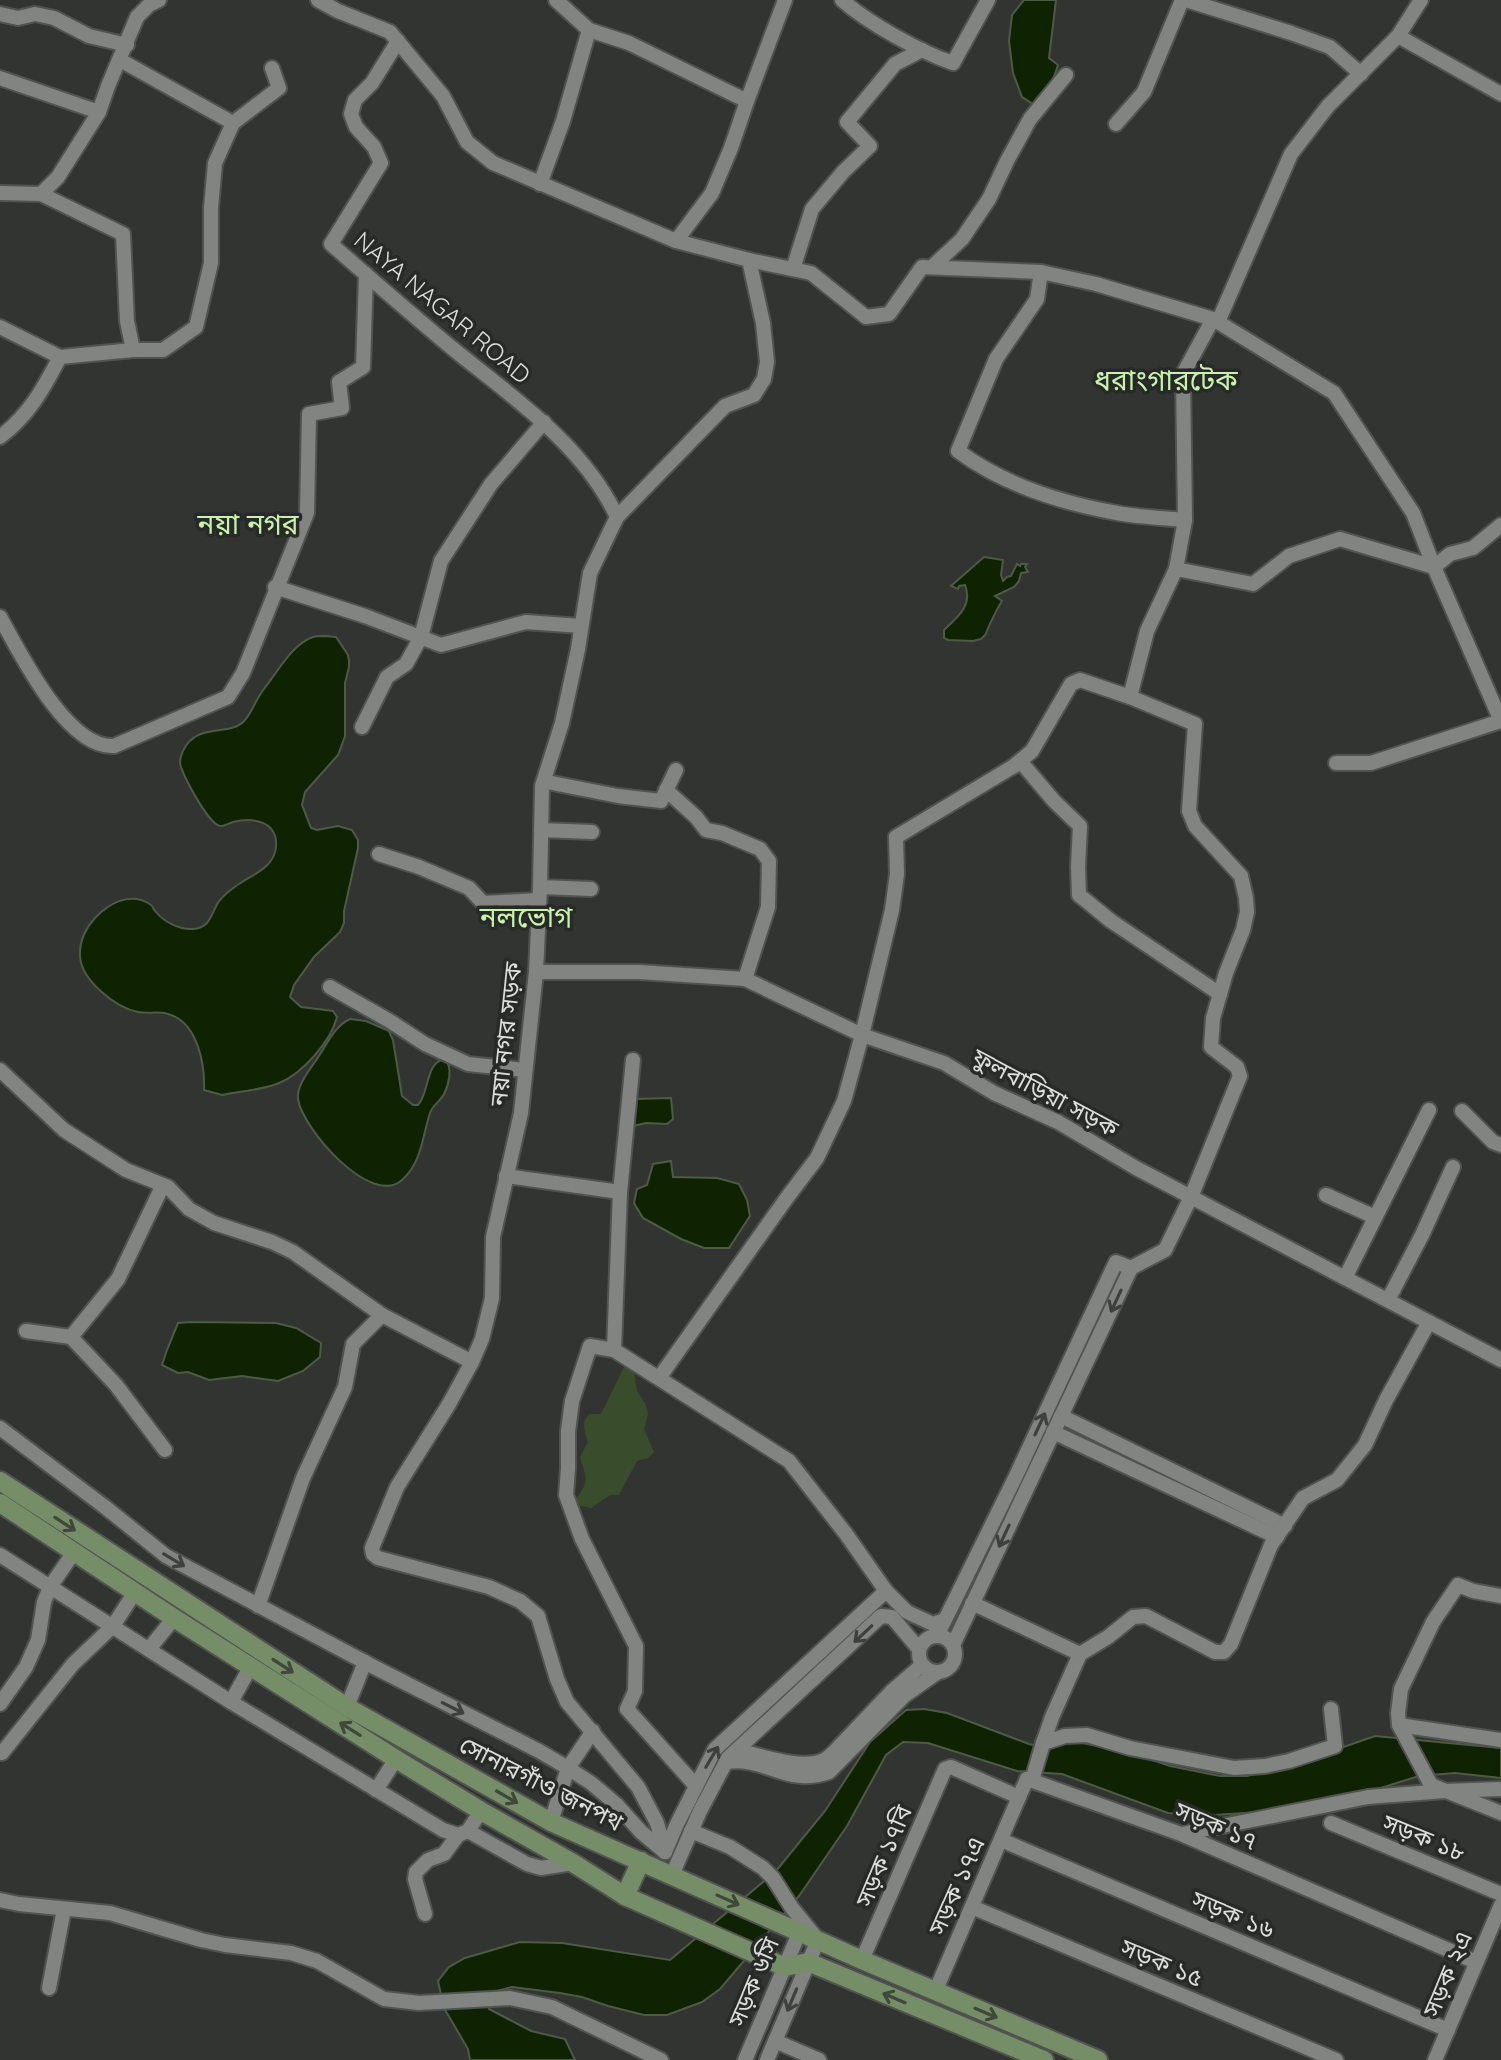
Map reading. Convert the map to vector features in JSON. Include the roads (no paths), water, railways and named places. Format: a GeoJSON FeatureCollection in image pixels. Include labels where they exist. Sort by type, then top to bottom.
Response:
{"type":"FeatureCollection","features":[{"type":"Feature","properties":{"kind":"main road","name":"সোনারগাঁও জনপথ"},"geometry":{"type":"LineString","coordinates":[[0,1481],[347,1707],[551,1822],[795,1922],[818,1940],[1098,2060]]}},
{"type":"Feature","properties":{"kind":"main road","name":"সোনারগাঁও জনপথ"},"geometry":{"type":"LineString","coordinates":[[0,1503],[174,1618],[481,1811],[625,1896],[785,1967]]}},
{"type":"Feature","properties":{"kind":"main road"},"geometry":{"type":"LineString","coordinates":[[625,1896],[659,1864]]}},
{"type":"Feature","properties":{"kind":"main road"},"geometry":{"type":"LineString","coordinates":[[785,1967],[808,1962],[1046,2060]]}},
{"type":"Feature","properties":{"kind":"street"},"geometry":{"type":"LineString","coordinates":[[318,0],[390,32],[443,96],[467,142],[493,163],[676,241],[811,273],[866,317],[889,314],[922,267],[1041,272],[1096,284],[1216,321],[1334,393],[1413,513],[1501,721],[1371,763],[1336,763]]}},
{"type":"Feature","properties":{"kind":"street"},"geometry":{"type":"LineString","coordinates":[[556,0],[589,30],[629,43],[747,101]]}},
{"type":"Feature","properties":{"kind":"street"},"geometry":{"type":"LineString","coordinates":[[676,241],[712,193],[785,0]]}},
{"type":"Feature","properties":{"kind":"street"},"geometry":{"type":"LineString","coordinates":[[842,0],[855,11],[922,50],[953,63],[988,0]]}},
{"type":"Feature","properties":{"kind":"street"},"geometry":{"type":"LineString","coordinates":[[1116,124],[1144,92],[1184,0],[1330,47],[1361,74]]}},
{"type":"Feature","properties":{"kind":"street"},"geometry":{"type":"LineString","coordinates":[[1130,697],[1147,631],[1176,569],[1185,520],[1183,374],[1216,321],[1291,154],[1328,106],[1398,36],[1421,0]]}},
{"type":"Feature","properties":{"kind":"street"},"geometry":{"type":"LineString","coordinates":[[41,194],[58,177],[99,112],[137,17],[156,1]]}},
{"type":"Feature","properties":{"kind":"street"},"geometry":{"type":"LineString","coordinates":[[0,14],[18,18],[35,14],[54,18],[89,36],[127,45]]}},
{"type":"Feature","properties":{"kind":"street"},"geometry":{"type":"LineString","coordinates":[[540,184],[563,121],[589,30]]}},
{"type":"Feature","properties":{"kind":"street"},"geometry":{"type":"LineString","coordinates":[[1398,36],[1501,94]]}},
{"type":"Feature","properties":{"kind":"street","name":"NAYA NAGAR ROAD"},"geometry":{"type":"LineString","coordinates":[[398,41],[372,83],[355,100],[351,114],[356,127],[374,147],[381,163],[331,244],[552,428],[606,492],[617,517]]}},
{"type":"Feature","properties":{"kind":"street"},"geometry":{"type":"LineString","coordinates":[[793,269],[812,209],[870,146],[847,122],[895,64],[922,50]]}},
{"type":"Feature","properties":{"kind":"street"},"geometry":{"type":"LineString","coordinates":[[120,60],[233,123]]}},
{"type":"Feature","properties":{"kind":"street"},"geometry":{"type":"LineString","coordinates":[[0,327],[60,357],[163,350],[196,327],[211,263],[215,163],[233,123],[279,88],[272,68]]}},
{"type":"Feature","properties":{"kind":"street"},"geometry":{"type":"LineString","coordinates":[[932,267],[962,239],[989,199],[1030,119],[1066,75]]}},
{"type":"Feature","properties":{"kind":"street"},"geometry":{"type":"LineString","coordinates":[[0,78],[99,112]]}},
{"type":"Feature","properties":{"kind":"street"},"geometry":{"type":"LineString","coordinates":[[0,193],[41,194],[123,234],[127,321],[133,350]]}},
{"type":"Feature","properties":{"kind":"street","name":"নয়া নগর সড়ক"},"geometry":{"type":"LineString","coordinates":[[659,1864],[657,1823],[638,1787],[567,1702],[538,1616],[520,1601],[489,1587],[378,1558],[372,1548],[397,1487],[472,1362],[482,1339],[492,1298],[493,1237],[521,1113],[536,972],[542,786],[562,723],[590,573],[617,517],[725,406],[754,395],[764,379],[767,362],[763,323],[749,260]]}},
{"type":"Feature","properties":{"kind":"street"},"geometry":{"type":"LineString","coordinates":[[1041,272],[1037,299],[996,359],[958,451],[981,468],[1022,487],[1072,503],[1120,513],[1185,520]]}},
{"type":"Feature","properties":{"kind":"street"},"geometry":{"type":"LineString","coordinates":[[0,617],[32,675],[55,708],[79,732],[101,745],[114,746],[228,697],[243,673],[307,513],[309,414],[342,408],[339,382],[363,367],[366,274]]}},
{"type":"Feature","properties":{"kind":"street"},"geometry":{"type":"LineString","coordinates":[[0,437],[18,424],[39,398],[60,357]]}},
{"type":"Feature","properties":{"kind":"street"},"geometry":{"type":"LineString","coordinates":[[362,727],[387,677],[406,664],[421,637],[441,561],[491,484],[544,422]]}},
{"type":"Feature","properties":{"kind":"street"},"geometry":{"type":"LineString","coordinates":[[1434,567],[1450,554],[1473,548],[1501,525]]}},
{"type":"Feature","properties":{"kind":"street"},"geometry":{"type":"LineString","coordinates":[[1176,569],[1253,584],[1289,556],[1340,539],[1434,567]]}},
{"type":"Feature","properties":{"kind":"street"},"geometry":{"type":"LineString","coordinates":[[275,587],[441,645],[526,622],[581,626]]}},
{"type":"Feature","properties":{"kind":"street"},"geometry":{"type":"LineString","coordinates":[[659,1378],[817,1158],[844,1101],[892,910],[897,874],[896,837],[1032,751],[1071,684],[1080,680],[1195,724],[1189,811],[1195,826],[1241,876],[1246,898],[1243,930],[1213,1018],[1211,1047],[1237,1067],[1240,1076],[1191,1197],[1165,1250],[1131,1268],[953,1645],[953,1663],[938,1672],[927,1669],[919,1660],[919,1649],[926,1639],[943,1637],[953,1645]]}},
{"type":"Feature","properties":{"kind":"street"},"geometry":{"type":"LineString","coordinates":[[1020,761],[1080,826],[1079,895],[1111,921],[1220,994]]}},
{"type":"Feature","properties":{"kind":"street"},"geometry":{"type":"LineString","coordinates":[[547,782],[661,801],[676,770]]}},
{"type":"Feature","properties":{"kind":"street"},"geometry":{"type":"LineString","coordinates":[[666,790],[706,830],[722,833],[760,849],[769,861],[768,907],[745,979]]}},
{"type":"Feature","properties":{"kind":"street"},"geometry":{"type":"LineString","coordinates":[[541,830],[592,832]]}},
{"type":"Feature","properties":{"kind":"street"},"geometry":{"type":"LineString","coordinates":[[379,854],[469,888],[483,903],[539,893],[591,889]]}},
{"type":"Feature","properties":{"kind":"street","name":"ফুলবাড়িয়া সড়ক"},"geometry":{"type":"LineString","coordinates":[[536,972],[639,972],[745,979],[862,1035],[944,1063],[994,1093],[1058,1122],[1136,1168],[1501,1360]]}},
{"type":"Feature","properties":{"kind":"street"},"geometry":{"type":"LineString","coordinates":[[330,987],[425,1044],[468,1064],[525,1070]]}},
{"type":"Feature","properties":{"kind":"street"},"geometry":{"type":"LineString","coordinates":[[614,1350],[620,1192],[633,1060]]}},
{"type":"Feature","properties":{"kind":"street"},"geometry":{"type":"LineString","coordinates":[[0,1070],[64,1130],[126,1170],[168,1187],[189,1209],[214,1223],[293,1252],[382,1315],[472,1362]]}},
{"type":"Feature","properties":{"kind":"street"},"geometry":{"type":"LineString","coordinates":[[1345,1278],[1429,1110]]}},
{"type":"Feature","properties":{"kind":"street"},"geometry":{"type":"LineString","coordinates":[[1462,1111],[1493,1142],[1501,1145]]}},
{"type":"Feature","properties":{"kind":"street"},"geometry":{"type":"LineString","coordinates":[[1388,1300],[1453,1167]]}},
{"type":"Feature","properties":{"kind":"street"},"geometry":{"type":"LineString","coordinates":[[506,1176],[620,1192]]}},
{"type":"Feature","properties":{"kind":"street"},"geometry":{"type":"LineString","coordinates":[[71,1337],[118,1279],[163,1185]]}},
{"type":"Feature","properties":{"kind":"street"},"geometry":{"type":"LineString","coordinates":[[1326,1195],[1375,1217]]}},
{"type":"Feature","properties":{"kind":"street"},"geometry":{"type":"LineString","coordinates":[[937,1636],[1116,1262],[1131,1268]]}},
{"type":"Feature","properties":{"kind":"street"},"geometry":{"type":"LineString","coordinates":[[258,1606],[303,1478],[345,1387],[353,1344],[382,1315]]}},
{"type":"Feature","properties":{"kind":"street"},"geometry":{"type":"LineString","coordinates":[[1019,1797],[1030,1778],[1052,1717],[1080,1654],[1140,1615],[1215,1652],[1224,1652],[1231,1644],[1271,1545],[1303,1498],[1337,1480],[1365,1445],[1429,1322]]}},
{"type":"Feature","properties":{"kind":"street"},"geometry":{"type":"LineString","coordinates":[[26,1331],[71,1337],[116,1385],[165,1450]]}},
{"type":"Feature","properties":{"kind":"street"},"geometry":{"type":"LineString","coordinates":[[696,1786],[627,1709],[635,1691],[636,1646],[582,1539],[566,1495],[572,1401],[590,1346],[614,1350],[789,1461],[886,1591],[907,1612],[933,1624],[944,1620]]}},
{"type":"Feature","properties":{"kind":"street"},"geometry":{"type":"LineString","coordinates":[[1061,1416],[1281,1531]]}},
{"type":"Feature","properties":{"kind":"street"},"geometry":{"type":"LineString","coordinates":[[0,1428],[166,1556],[539,1751],[591,1783],[616,1804],[641,1832],[659,1864]]}},
{"type":"Feature","properties":{"kind":"street"},"geometry":{"type":"LineString","coordinates":[[1053,1432],[1281,1531]]}},
{"type":"Feature","properties":{"kind":"street"},"geometry":{"type":"LineString","coordinates":[[0,1704],[26,1667],[38,1640],[44,1602],[50,1587],[74,1552]]}},
{"type":"Feature","properties":{"kind":"street"},"geometry":{"type":"LineString","coordinates":[[0,1555],[231,1702],[443,1830],[463,1833],[541,1868],[573,1863]]}},
{"type":"Feature","properties":{"kind":"street"},"geometry":{"type":"LineString","coordinates":[[1501,1596],[1458,1585],[1433,1622],[1401,1689],[1399,1725],[1438,1788],[1501,1813]]}},
{"type":"Feature","properties":{"kind":"street"},"geometry":{"type":"LineString","coordinates":[[659,1864],[715,1749],[886,1591]]}},
{"type":"Feature","properties":{"kind":"street"},"geometry":{"type":"LineString","coordinates":[[2,1753],[73,1664],[113,1626],[135,1592]]}},
{"type":"Feature","properties":{"kind":"street"},"geometry":{"type":"LineString","coordinates":[[972,1603],[1080,1654]]}},
{"type":"Feature","properties":{"kind":"street"},"geometry":{"type":"LineString","coordinates":[[659,1864],[691,1831],[726,1762],[881,1616],[892,1617],[919,1649]]}},
{"type":"Feature","properties":{"kind":"street"},"geometry":{"type":"LineString","coordinates":[[149,1649],[174,1618]]}},
{"type":"Feature","properties":{"kind":"street"},"geometry":{"type":"LineString","coordinates":[[347,1707],[365,1662]]}},
{"type":"Feature","properties":{"kind":"street"},"geometry":{"type":"LineString","coordinates":[[737,1750],[782,1761],[813,1763],[824,1760],[922,1665]]}},
{"type":"Feature","properties":{"kind":"street"},"geometry":{"type":"LineString","coordinates":[[231,1702],[251,1666]]}},
{"type":"Feature","properties":{"kind":"street"},"geometry":{"type":"LineString","coordinates":[[726,1762],[739,1760],[792,1776],[816,1776],[829,1772],[904,1696],[938,1672]]}},
{"type":"Feature","properties":{"kind":"street"},"geometry":{"type":"LineString","coordinates":[[1043,1744],[1065,1736],[1087,1735],[1130,1748],[1234,1768],[1265,1766],[1335,1746],[1331,1709]]}},
{"type":"Feature","properties":{"kind":"street"},"geometry":{"type":"LineString","coordinates":[[1399,1725],[1501,1740]]}},
{"type":"Feature","properties":{"kind":"street"},"geometry":{"type":"LineString","coordinates":[[551,1822],[568,1768],[593,1731]]}},
{"type":"Feature","properties":{"kind":"street"},"geometry":{"type":"LineString","coordinates":[[376,1790],[396,1759]]}},
{"type":"Feature","properties":{"kind":"street","name":"সড়ক ১৭বি"},"geometry":{"type":"LineString","coordinates":[[862,1960],[945,1769],[951,1767],[1019,1797]]}},
{"type":"Feature","properties":{"kind":"street","name":"সড়ক ১৭"},"geometry":{"type":"LineString","coordinates":[[1030,1778],[1181,1834],[1476,1962]]}},
{"type":"Feature","properties":{"kind":"street"},"geometry":{"type":"LineString","coordinates":[[1181,1834],[1368,1797],[1438,1788],[1501,1789]]}},
{"type":"Feature","properties":{"kind":"street","name":"সড়ক ১৭এ"},"geometry":{"type":"LineString","coordinates":[[935,1992],[1019,1797]]}},
{"type":"Feature","properties":{"kind":"street"},"geometry":{"type":"LineString","coordinates":[[425,1914],[415,1879],[416,1872],[428,1860],[444,1854],[481,1811]]}},
{"type":"Feature","properties":{"kind":"street","name":"সড়ক ১৮"},"geometry":{"type":"LineString","coordinates":[[1331,1823],[1501,1894]]}},
{"type":"Feature","properties":{"kind":"street"},"geometry":{"type":"LineString","coordinates":[[691,1831],[730,1847],[763,1868],[773,1878],[795,1922]]}},
{"type":"Feature","properties":{"kind":"street","name":"সড়ক ১৬"},"geometry":{"type":"LineString","coordinates":[[1001,1840],[1448,2030]]}},
{"type":"Feature","properties":{"kind":"street"},"geometry":{"type":"LineString","coordinates":[[0,1900],[110,1913],[201,1940],[291,1953],[317,1961],[384,1999],[419,2003],[510,1998],[552,2007],[661,2060]]}},
{"type":"Feature","properties":{"kind":"street","name":"সড়ক ২এ"},"geometry":{"type":"LineString","coordinates":[[1435,2060],[1501,1905]]}},
{"type":"Feature","properties":{"kind":"street","name":"সড়ক ১৫"},"geometry":{"type":"LineString","coordinates":[[972,1907],[1336,2060]]}},
{"type":"Feature","properties":{"kind":"street"},"geometry":{"type":"LineString","coordinates":[[49,1988],[64,1909]]}},
{"type":"Feature","properties":{"kind":"street","name":"সড়ক ৬সি"},"geometry":{"type":"LineString","coordinates":[[745,2060],[785,1967],[795,1922]]}},
{"type":"Feature","properties":{"kind":"street","name":"সড়ক ৬সি"},"geometry":{"type":"LineString","coordinates":[[767,2060],[818,1940]]}},
{"type":"Feature","properties":{"kind":"street"},"geometry":{"type":"LineString","coordinates":[[775,2041],[819,2060]]}},
{"type":"Feature","properties":{"kind":"street"},"geometry":{"type":"LineString","coordinates":[[1046,2060],[1055,2042]]}},
{"type":"Feature","properties":{"kind":"district","name":"ধরাংগারটেক"},"geometry":{"type":"Point","coordinates":[1166,380]}},
{"type":"Feature","properties":{"kind":"district","name":"নয়া নগর"},"geometry":{"type":"Point","coordinates":[248,524]}},
{"type":"Feature","properties":{"kind":"district","name":"নলভোগ"},"geometry":{"type":"Point","coordinates":[526,917]}}]}
